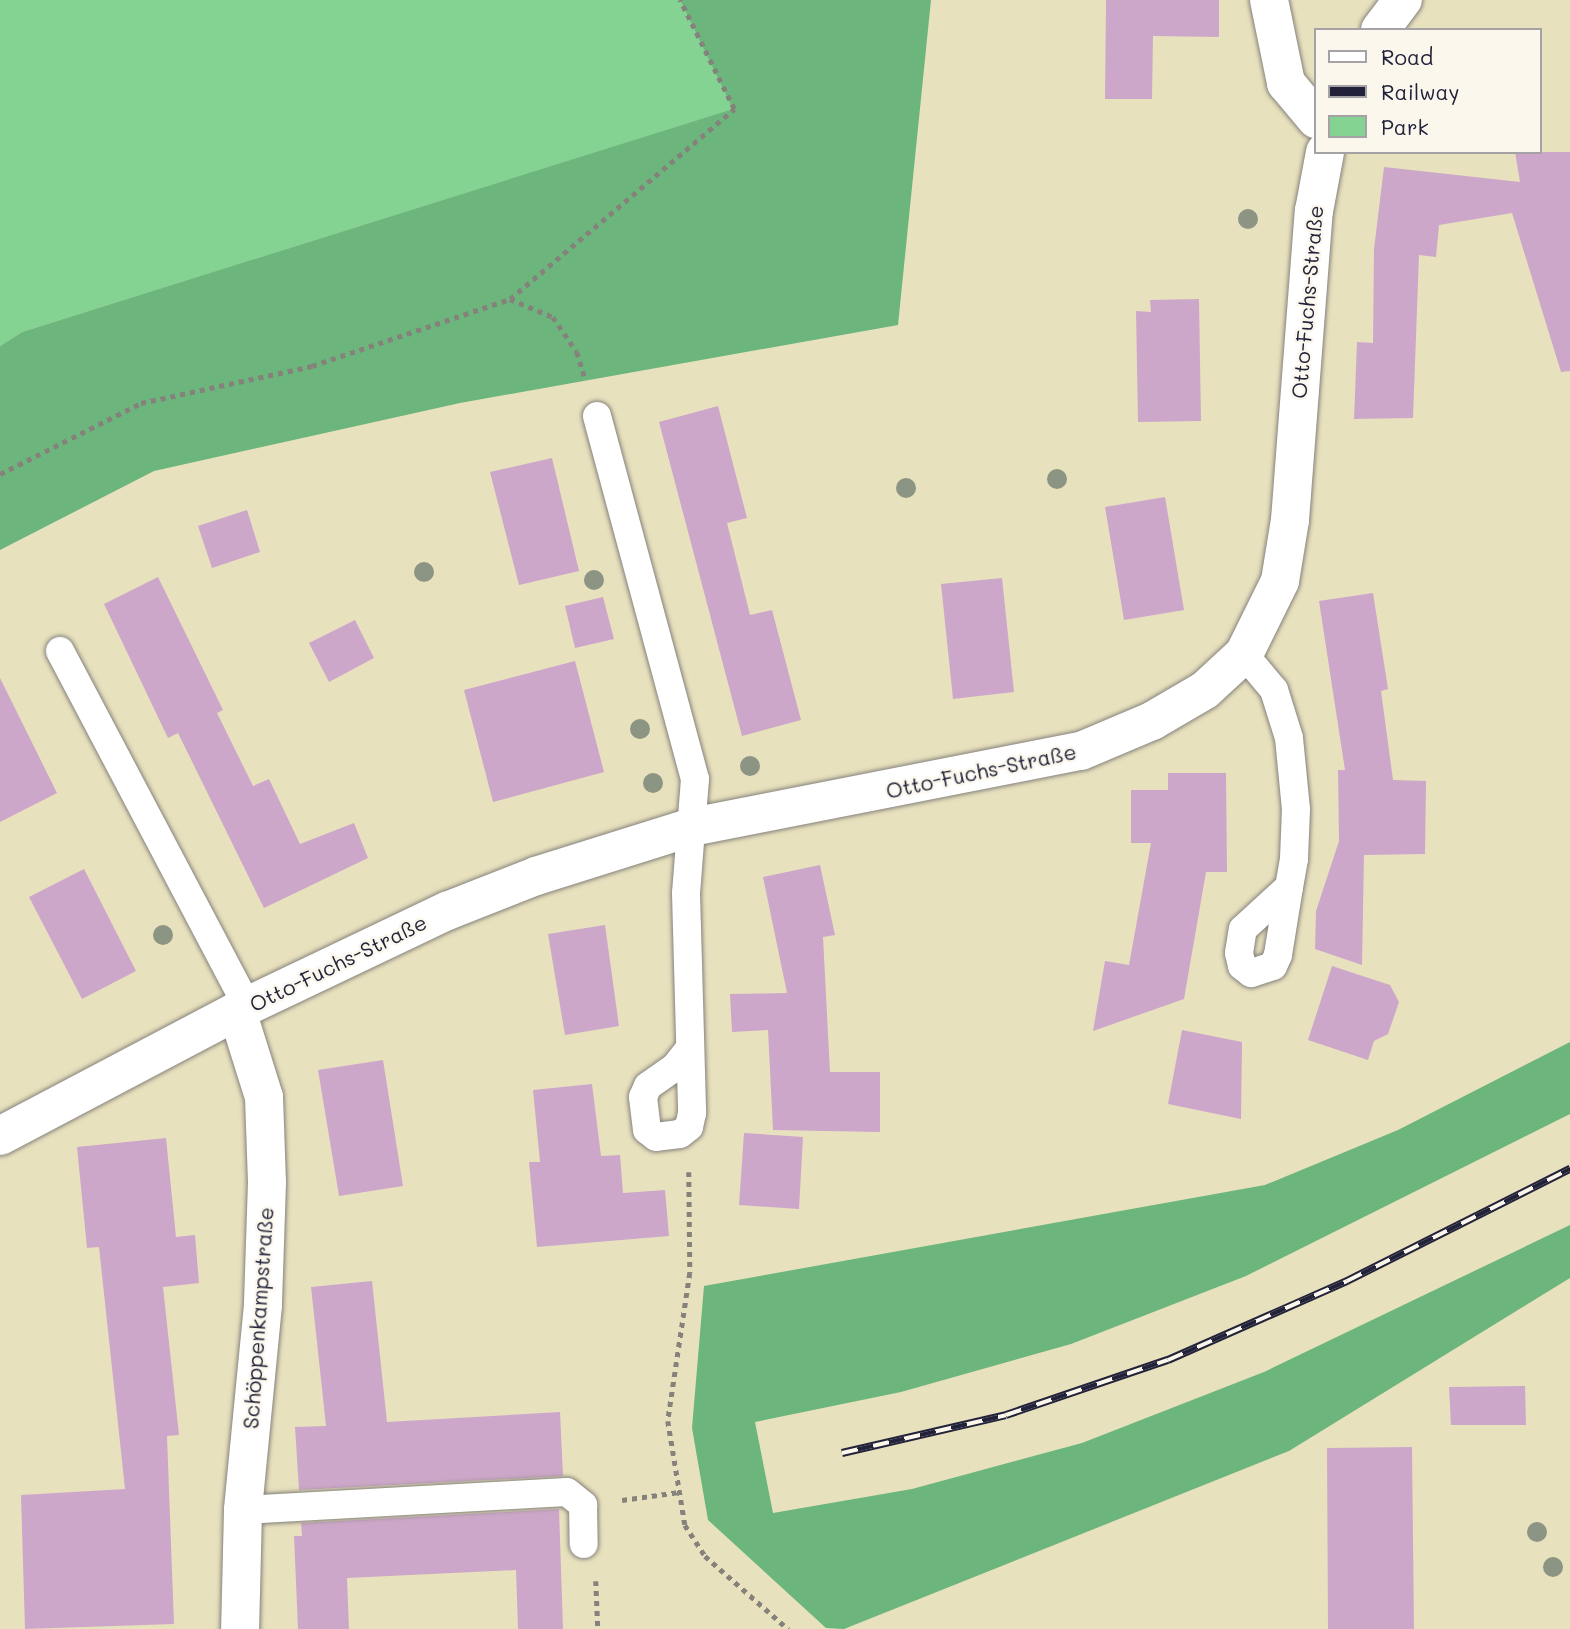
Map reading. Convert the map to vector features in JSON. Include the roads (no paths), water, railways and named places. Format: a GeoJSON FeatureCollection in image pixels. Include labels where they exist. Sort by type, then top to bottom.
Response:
{"type":"FeatureCollection","features":[{"type":"Feature","properties":{"kind":"street"},"geometry":{"type":"LineString","coordinates":[[1269,0],[1286,83],[1314,117]]}},
{"type":"Feature","properties":{"kind":"street"},"geometry":{"type":"LineString","coordinates":[[1382,28],[1403,0]]}},
{"type":"Feature","properties":{"kind":"street","name":"Otto-Fuchs-Straße"},"geometry":{"type":"LineString","coordinates":[[0,1136],[242,1009],[447,911],[561,867],[692,827],[1081,751],[1152,721],[1205,690],[1244,654],[1280,581],[1288,533],[1314,211],[1325,154]]}},
{"type":"Feature","properties":{"kind":"street","name":"Schöppenkampstraße"},"geometry":{"type":"LineString","coordinates":[[240,1629],[243,1510],[263,1305],[267,1182],[264,1097],[242,1009]]}},
{"type":"Feature","properties":{"kind":"lane"},"geometry":{"type":"LineString","coordinates":[[597,416],[695,779],[686,893],[692,1113],[689,1127],[680,1134],[656,1137],[647,1130],[643,1097],[648,1086],[676,1068],[690,1048]]}},
{"type":"Feature","properties":{"kind":"lane"},"geometry":{"type":"LineString","coordinates":[[60,651],[242,1009]]}},
{"type":"Feature","properties":{"kind":"lane"},"geometry":{"type":"LineString","coordinates":[[1244,654],[1274,690],[1289,738],[1296,808],[1289,887]]}},
{"type":"Feature","properties":{"kind":"lane"},"geometry":{"type":"LineString","coordinates":[[243,1510],[567,1492],[583,1505],[584,1544]]}},
{"type":"Feature","properties":{"kind":"railway"},"geometry":{"type":"LineString","coordinates":[[842,1453],[1006,1415],[1168,1360],[1347,1281],[1570,1169]]}}]}
